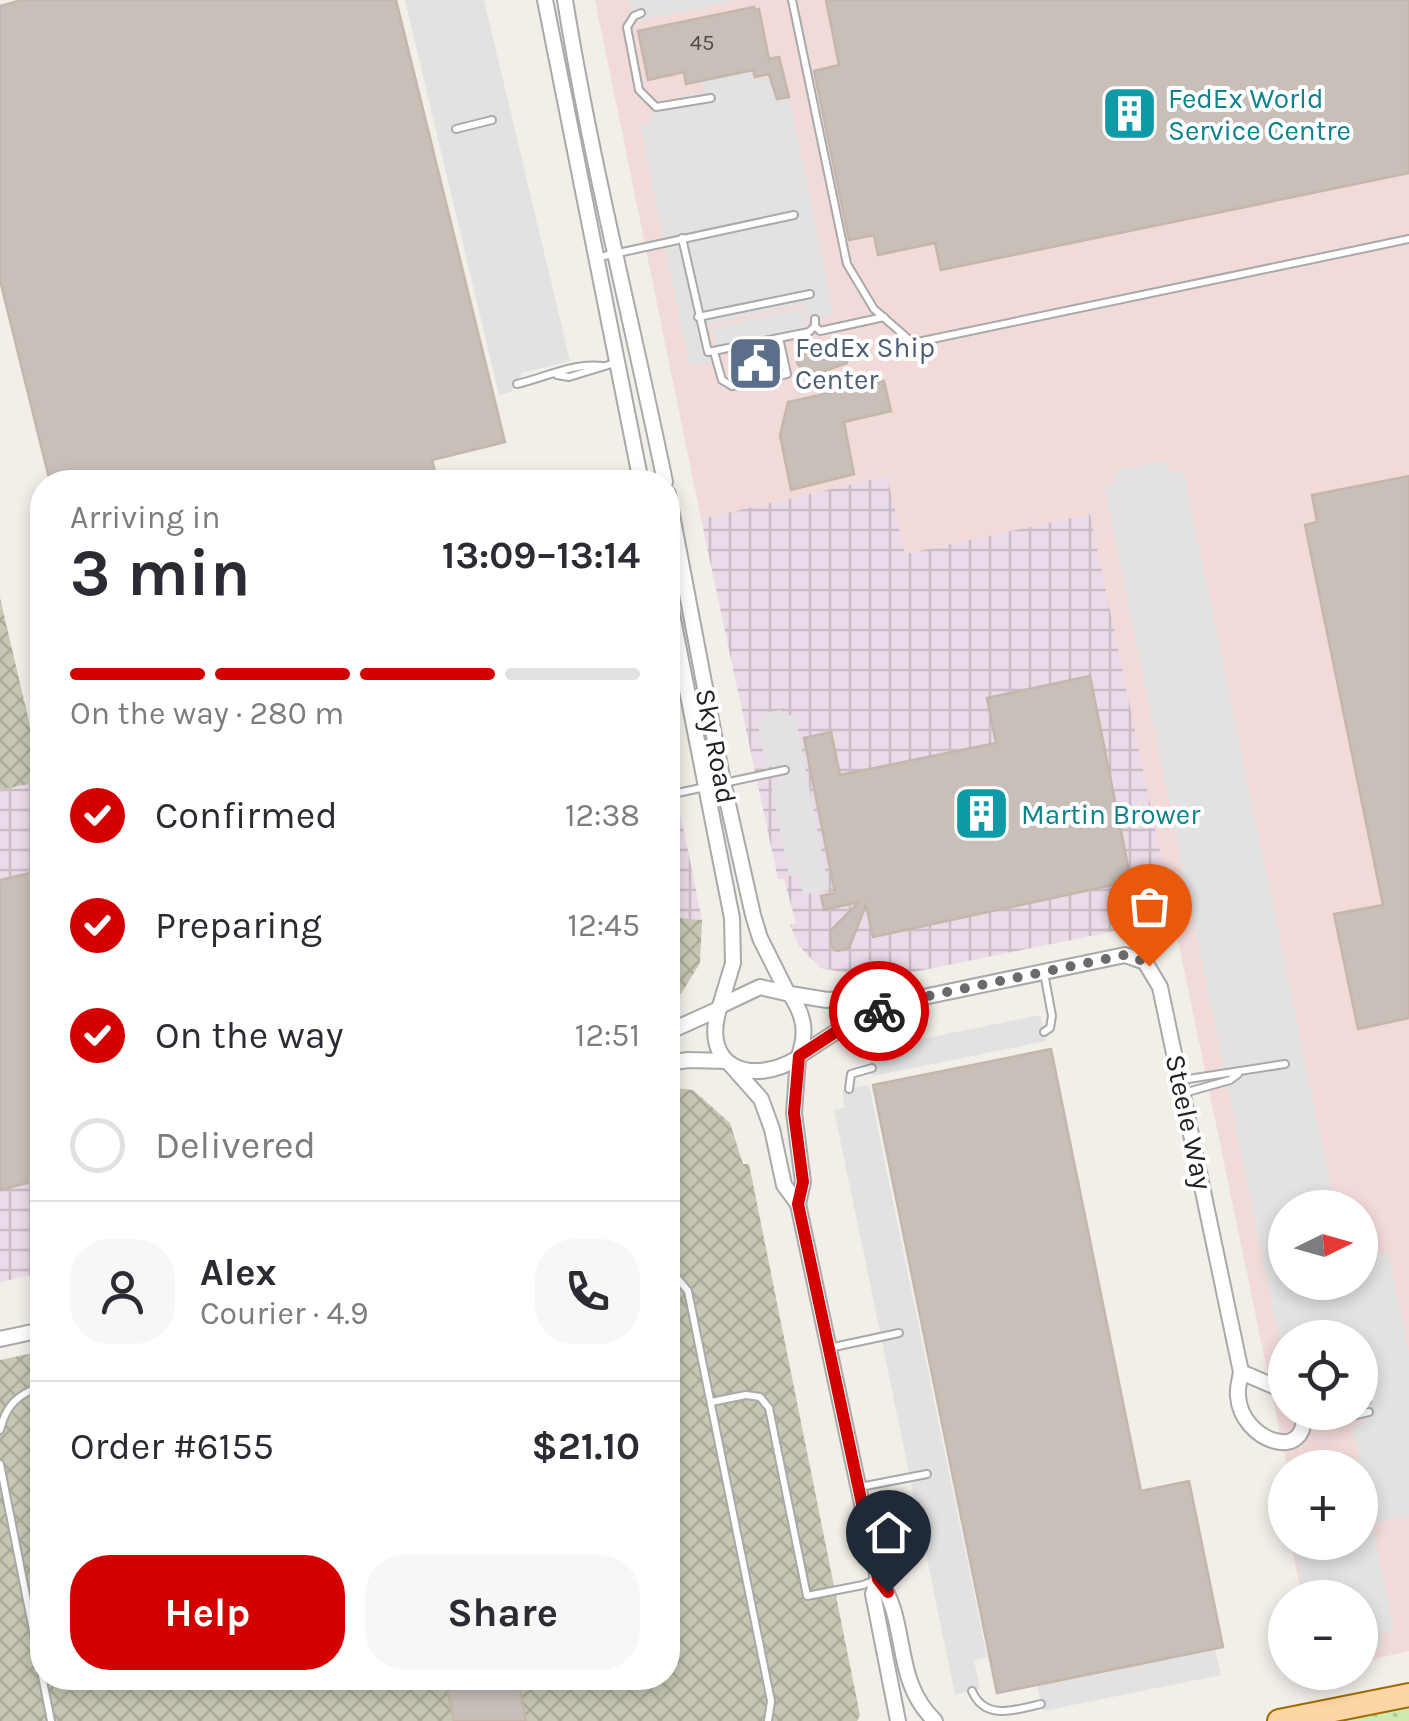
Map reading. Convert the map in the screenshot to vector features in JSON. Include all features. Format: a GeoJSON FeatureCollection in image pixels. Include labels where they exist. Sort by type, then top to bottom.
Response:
{"type":"FeatureCollection","features":[{"type":"Feature","properties":{"kind":"main road"},"geometry":{"type":"LineString","coordinates":[[1279,1721],[1409,1694]]}},
{"type":"Feature","properties":{"kind":"street"},"geometry":{"type":"LineString","coordinates":[[545,0],[594,258],[608,365],[638,470]]}},
{"type":"Feature","properties":{"kind":"street"},"geometry":{"type":"LineString","coordinates":[[565,0],[590,142],[662,470]]}},
{"type":"Feature","properties":{"kind":"street","name":"Sky Road"},"geometry":{"type":"LineString","coordinates":[[680,558],[722,782],[760,938],[788,993]]}},
{"type":"Feature","properties":{"kind":"street","name":"Sky Road"},"geometry":{"type":"LineString","coordinates":[[680,655],[734,938],[733,962],[719,1007]]}},
{"type":"Feature","properties":{"kind":"street","name":"Steele Way"},"geometry":{"type":"LineString","coordinates":[[799,1057],[834,1033],[871,1020],[885,1005],[1125,955],[1146,962],[1160,987],[1182,1086],[1241,1372],[1241,1408],[1263,1439],[1290,1442],[1300,1430]]}},
{"type":"Feature","properties":{"kind":"street"},"geometry":{"type":"LineString","coordinates":[[680,1026],[749,989],[771,988],[788,993],[800,1009],[805,1029],[794,1113],[803,1182],[798,1204],[878,1579],[888,1592],[909,1684],[935,1721]]}},
{"type":"Feature","properties":{"kind":"street","name":"Steele Way"},"geometry":{"type":"LineString","coordinates":[[788,993],[827,1000],[873,998],[885,1005]]}},
{"type":"Feature","properties":{"kind":"street"},"geometry":{"type":"LineString","coordinates":[[719,1007],[717,1035],[728,1063],[762,1099],[784,1186],[798,1204]]}},
{"type":"Feature","properties":{"kind":"street"},"geometry":{"type":"LineString","coordinates":[[680,1061],[728,1063],[767,1072],[799,1057]]}},
{"type":"Feature","properties":{"kind":"street"},"geometry":{"type":"LineString","coordinates":[[0,1338],[30,1332]]}},
{"type":"Feature","properties":{"kind":"street"},"geometry":{"type":"LineString","coordinates":[[1241,1372],[1268,1384]]}},
{"type":"Feature","properties":{"kind":"street"},"geometry":{"type":"LineString","coordinates":[[878,1579],[873,1594],[898,1721]]}},
{"type":"Feature","properties":{"kind":"lane"},"geometry":{"type":"LineString","coordinates":[[792,0],[847,264],[874,309],[913,343],[1409,240]]}},
{"type":"Feature","properties":{"kind":"lane"},"geometry":{"type":"LineString","coordinates":[[641,13],[631,19],[626,34],[639,90],[656,107],[711,98]]}},
{"type":"Feature","properties":{"kind":"lane"},"geometry":{"type":"LineString","coordinates":[[456,130],[492,120]]}},
{"type":"Feature","properties":{"kind":"lane"},"geometry":{"type":"LineString","coordinates":[[594,258],[794,216]]}},
{"type":"Feature","properties":{"kind":"lane"},"geometry":{"type":"LineString","coordinates":[[682,238],[705,349],[714,351],[809,332],[815,322],[820,331],[884,317]]}},
{"type":"Feature","properties":{"kind":"lane"},"geometry":{"type":"LineString","coordinates":[[698,317],[810,294]]}},
{"type":"Feature","properties":{"kind":"lane"},"geometry":{"type":"LineString","coordinates":[[714,351],[722,380],[732,386],[787,374],[779,338]]}},
{"type":"Feature","properties":{"kind":"lane"},"geometry":{"type":"LineString","coordinates":[[517,384],[556,375],[567,368],[608,365]]}},
{"type":"Feature","properties":{"kind":"lane"},"geometry":{"type":"LineString","coordinates":[[680,792],[786,770]]}},
{"type":"Feature","properties":{"kind":"lane"},"geometry":{"type":"LineString","coordinates":[[1044,972],[1052,1016],[1050,1028],[1044,1032]]}},
{"type":"Feature","properties":{"kind":"lane"},"geometry":{"type":"LineString","coordinates":[[1182,1086],[1226,1071],[1239,1073],[1285,1064]]}},
{"type":"Feature","properties":{"kind":"lane"},"geometry":{"type":"LineString","coordinates":[[849,1089],[847,1081],[851,1074],[872,1068]]}},
{"type":"Feature","properties":{"kind":"lane"},"geometry":{"type":"LineString","coordinates":[[1182,1086],[1230,1080],[1239,1073]]}},
{"type":"Feature","properties":{"kind":"lane"},"geometry":{"type":"LineString","coordinates":[[680,1281],[688,1291],[772,1701],[768,1721]]}},
{"type":"Feature","properties":{"kind":"lane"},"geometry":{"type":"LineString","coordinates":[[828,1348],[899,1333]]}},
{"type":"Feature","properties":{"kind":"lane"},"geometry":{"type":"LineString","coordinates":[[0,1430],[4,1412],[13,1401],[30,1392]]}},
{"type":"Feature","properties":{"kind":"lane"},"geometry":{"type":"LineString","coordinates":[[711,1402],[746,1395],[760,1397],[769,1408],[807,1596],[863,1586],[878,1579]]}},
{"type":"Feature","properties":{"kind":"lane"},"geometry":{"type":"LineString","coordinates":[[0,1464],[30,1615]]}},
{"type":"Feature","properties":{"kind":"lane"},"geometry":{"type":"LineString","coordinates":[[858,1487],[927,1474]]}},
{"type":"Feature","properties":{"kind":"lane"},"geometry":{"type":"LineString","coordinates":[[45,1690],[51,1721]]}},
{"type":"Feature","properties":{"kind":"lane"},"geometry":{"type":"LineString","coordinates":[[972,1691],[982,1706],[990,1710],[1005,1712],[1041,1704]]}},
{"type":"Feature","properties":{"kind":"shaded area"},"geometry":{"type":"Polygon","coordinates":[[[405,0],[484,0],[570,361],[522,373],[511,392],[499,395],[405,0]]]}},
{"type":"Feature","properties":{"kind":"shaded area"},"geometry":{"type":"Polygon","coordinates":[[[595,0],[1409,0],[1409,1651],[1378,1658],[1378,1580],[1299,1580],[1294,1560],[1378,1560],[1378,1450],[1283,1450],[1279,1430],[1378,1430],[1378,1320],[1268,1320],[1268,1375],[1090,515],[904,554],[887,476],[701,519],[595,0]]]}},
{"type":"Feature","properties":{"kind":"shaded area"},"geometry":{"type":"Polygon","coordinates":[[[628,0],[738,0],[639,20],[628,0]]]}},
{"type":"Feature","properties":{"kind":"shaded area"},"geometry":{"type":"Polygon","coordinates":[[[751,71],[754,81],[773,77],[777,100],[789,97],[834,315],[808,322],[803,304],[709,324],[710,363],[689,365],[640,126],[651,123],[650,116],[666,100],[704,92],[702,80],[751,71]]]}},
{"type":"Feature","properties":{"kind":"shaded area"},"geometry":{"type":"Polygon","coordinates":[[[802,309],[806,333],[717,350],[713,328],[802,309]]]}},
{"type":"Feature","properties":{"kind":"shaded area"},"geometry":{"type":"Polygon","coordinates":[[[1165,460],[1168,473],[1183,469],[1331,1190],[1268,1190],[1268,1286],[1104,486],[1116,483],[1113,471],[1165,460]]]}},
{"type":"Feature","properties":{"kind":"shaded area"},"geometry":{"type":"Polygon","coordinates":[[[887,476],[905,554],[1090,514],[1174,919],[909,973],[864,976],[820,968],[799,946],[790,925],[796,923],[784,879],[778,879],[701,519],[887,476]]]}},
{"type":"Feature","properties":{"kind":"shaded area"},"geometry":{"type":"Polygon","coordinates":[[[0,598],[30,726],[30,784],[0,790],[0,598]]]}},
{"type":"Feature","properties":{"kind":"shaded area"},"geometry":{"type":"Polygon","coordinates":[[[781,710],[783,717],[795,714],[829,890],[803,895],[799,874],[789,876],[771,786],[780,784],[776,766],[766,767],[757,720],[765,719],[765,713],[781,710]]]}},
{"type":"Feature","properties":{"kind":"shaded area"},"geometry":{"type":"Polygon","coordinates":[[[30,784],[30,1276],[0,1282],[0,790],[30,784]]]}},
{"type":"Feature","properties":{"kind":"shaded area"},"geometry":{"type":"Polygon","coordinates":[[[680,812],[702,920],[680,918],[680,812]]]}},
{"type":"Feature","properties":{"kind":"shaded area"},"geometry":{"type":"Polygon","coordinates":[[[680,918],[702,920],[700,963],[681,994],[680,918]]]}},
{"type":"Feature","properties":{"kind":"shaded area"},"geometry":{"type":"Polygon","coordinates":[[[1040,1015],[1046,1041],[873,1076],[868,1050],[1040,1015]]]}},
{"type":"Feature","properties":{"kind":"shaded area"},"geometry":{"type":"Polygon","coordinates":[[[869,1085],[987,1657],[974,1660],[980,1689],[955,1694],[834,1110],[845,1108],[842,1090],[869,1085]]]}},
{"type":"Feature","properties":{"kind":"shaded area"},"geometry":{"type":"Polygon","coordinates":[[[680,1089],[693,1090],[730,1123],[743,1164],[749,1164],[860,1715],[857,1721],[0,1721],[0,1360],[30,1354],[30,1690],[680,1690],[680,1089]]]}},
{"type":"Feature","properties":{"kind":"shaded area"},"geometry":{"type":"Polygon","coordinates":[[[1388,1252],[1409,1354],[1409,1516],[1378,1523],[1378,1450],[1357,1450],[1353,1430],[1378,1430],[1378,1320],[1275,1320],[1271,1300],[1378,1300],[1378,1254],[1388,1252]]]}},
{"type":"Feature","properties":{"kind":"shaded area"},"geometry":{"type":"Polygon","coordinates":[[[1378,1553],[1394,1631],[1379,1634],[1378,1648],[1378,1580],[1301,1580],[1296,1560],[1378,1560],[1378,1553]]]}},
{"type":"Feature","properties":{"kind":"shaded area"},"geometry":{"type":"Polygon","coordinates":[[[1215,1649],[1221,1675],[1043,1711],[1037,1685],[1215,1649]]]}},
{"type":"Feature","properties":{"kind":"green space"},"geometry":{"type":"Polygon","coordinates":[[[1409,1702],[1409,1721],[1319,1721],[1409,1702]]]}},
{"type":"Feature","properties":{"kind":"building"},"geometry":{"type":"Polygon","coordinates":[[[22,0],[396,0],[505,442],[432,460],[435,470],[47,470],[0,280],[0,6],[22,0]]]}},
{"type":"Feature","properties":{"kind":"building","name":"FedEx World Service Centre"},"geometry":{"type":"Polygon","coordinates":[[[826,0],[1409,0],[1409,173],[941,270],[935,243],[878,255],[874,235],[849,240],[814,71],[839,65],[826,0]]]}},
{"type":"Feature","properties":{"kind":"building"},"geometry":{"type":"Polygon","coordinates":[[[759,9],[769,59],[779,57],[789,97],[777,99],[769,74],[755,77],[753,70],[686,84],[684,72],[648,80],[638,31],[759,9]]]}},
{"type":"Feature","properties":{"kind":"building"},"geometry":{"type":"Polygon","coordinates":[[[816,343],[827,350],[844,346],[847,363],[817,374],[804,371],[797,363],[800,352],[806,345],[816,343]]]}},
{"type":"Feature","properties":{"kind":"building","name":"FedEx Ship Center"},"geometry":{"type":"Polygon","coordinates":[[[775,351],[778,367],[737,376],[734,360],[775,351]]]}},
{"type":"Feature","properties":{"kind":"building"},"geometry":{"type":"Polygon","coordinates":[[[884,381],[891,411],[844,422],[854,474],[791,490],[780,435],[788,402],[884,381]]]}},
{"type":"Feature","properties":{"kind":"building"},"geometry":{"type":"Polygon","coordinates":[[[1409,476],[1409,1018],[1358,1029],[1334,914],[1383,905],[1305,525],[1317,522],[1312,495],[1409,476]]]}},
{"type":"Feature","properties":{"kind":"building","name":"Martin Brower"},"geometry":{"type":"Polygon","coordinates":[[[1090,676],[1131,881],[873,937],[866,905],[849,948],[837,951],[831,946],[830,931],[859,902],[824,910],[821,896],[835,893],[804,738],[831,732],[840,775],[996,743],[987,698],[1090,676]]]}},
{"type":"Feature","properties":{"kind":"building"},"geometry":{"type":"Polygon","coordinates":[[[30,873],[30,1182],[0,1190],[0,880],[30,873]]]}},
{"type":"Feature","properties":{"kind":"building"},"geometry":{"type":"Polygon","coordinates":[[[1051,1049],[1141,1491],[1189,1481],[1223,1647],[997,1693],[873,1085],[1051,1049]]]}},
{"type":"Feature","properties":{"kind":"building"},"geometry":{"type":"Polygon","coordinates":[[[448,1690],[520,1690],[526,1721],[454,1721],[448,1690]]]}},
{"type":"Feature","properties":{"kind":"way so far"},"geometry":{"type":"LineString","coordinates":[[879,1011],[885,1005],[1125,955],[1149,966]]}},
{"type":"Feature","properties":{"kind":"place","name":"FedEx World Service Centre"},"geometry":{"type":"Point","coordinates":[1129,114]}},
{"type":"Feature","properties":{"kind":"place","name":"FedEx Ship Center"},"geometry":{"type":"Point","coordinates":[756,363]}},
{"type":"Feature","properties":{"kind":"place","name":"Martin Brower"},"geometry":{"type":"Point","coordinates":[982,814]}},
{"type":"Feature","properties":{"kind":"route"},"geometry":{"type":"LineString","coordinates":[[879,1011],[871,1020],[848,1026],[799,1056],[794,1113],[803,1182],[798,1204],[878,1579],[888,1592]]}}]}
